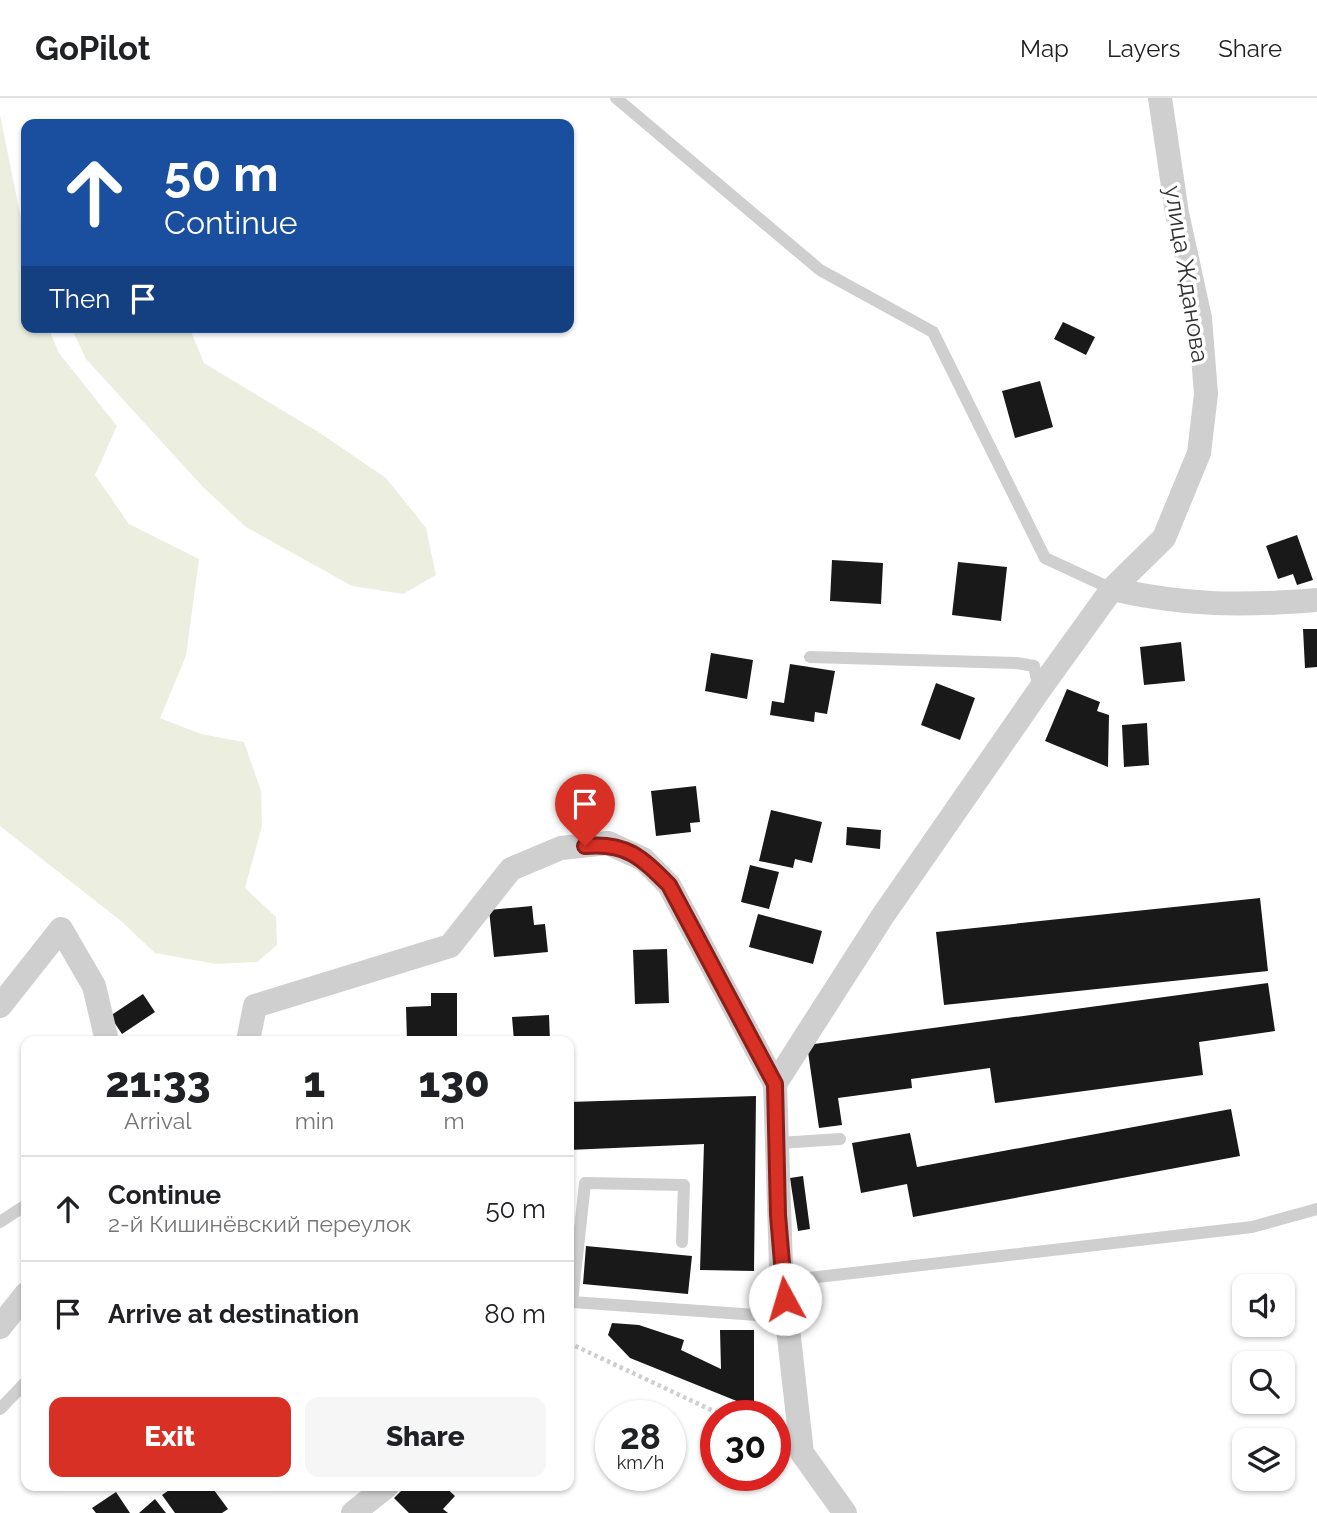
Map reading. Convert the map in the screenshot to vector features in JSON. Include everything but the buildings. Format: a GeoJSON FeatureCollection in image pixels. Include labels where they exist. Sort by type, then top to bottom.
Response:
{"type":"FeatureCollection","features":[{"type":"Feature","properties":{"kind":"street","name":"улица Жданова"},"geometry":{"type":"LineString","coordinates":[[775,1084],[882,916],[1040,689],[1112,589],[1164,538],[1199,453],[1206,394],[1200,318],[1177,212],[1160,98]]}},
{"type":"Feature","properties":{"kind":"street"},"geometry":{"type":"LineString","coordinates":[[1112,589],[1167,602],[1255,605],[1317,600]]}},
{"type":"Feature","properties":{"kind":"street"},"geometry":{"type":"LineString","coordinates":[[249,1036],[256,1006],[450,946],[511,869],[561,848],[608,844],[643,859],[669,885],[775,1084],[779,1143],[778,1215],[802,1453],[845,1513]]}},
{"type":"Feature","properties":{"kind":"street"},"geometry":{"type":"LineString","coordinates":[[0,1006],[61,929],[94,986],[106,1036]]}},
{"type":"Feature","properties":{"kind":"street"},"geometry":{"type":"LineString","coordinates":[[0,1327],[21,1300]]}},
{"type":"Feature","properties":{"kind":"street"},"geometry":{"type":"LineString","coordinates":[[353,1513],[381,1491]]}},
{"type":"Feature","properties":{"kind":"lane"},"geometry":{"type":"LineString","coordinates":[[616,98],[820,270],[933,332],[1045,558],[1112,589]]}},
{"type":"Feature","properties":{"kind":"lane"},"geometry":{"type":"LineString","coordinates":[[810,657],[1016,663],[1034,666],[1040,689]]}},
{"type":"Feature","properties":{"kind":"lane"},"geometry":{"type":"LineString","coordinates":[[779,1143],[841,1139]]}},
{"type":"Feature","properties":{"kind":"lane"},"geometry":{"type":"LineString","coordinates":[[574,1284],[585,1183],[684,1185],[682,1242]]}},
{"type":"Feature","properties":{"kind":"lane"},"geometry":{"type":"LineString","coordinates":[[0,1222],[21,1208]]}},
{"type":"Feature","properties":{"kind":"lane"},"geometry":{"type":"LineString","coordinates":[[783,1282],[1252,1227],[1317,1209]]}},
{"type":"Feature","properties":{"kind":"lane"},"geometry":{"type":"LineString","coordinates":[[574,1302],[787,1317]]}},
{"type":"Feature","properties":{"kind":"lane"},"geometry":{"type":"LineString","coordinates":[[0,1409],[21,1387]]}},
{"type":"Feature","properties":{"kind":"path"},"geometry":{"type":"LineString","coordinates":[[574,1345],[700,1405]]}},
{"type":"Feature","properties":{"kind":"green space"},"geometry":{"type":"Polygon","coordinates":[[[0,115],[21,218],[21,333],[51,333],[59,353],[117,426],[95,475],[129,524],[199,559],[186,656],[160,718],[201,734],[244,742],[261,791],[262,826],[245,888],[276,917],[277,945],[257,962],[216,964],[155,953],[121,921],[0,826],[0,115]]]}},
{"type":"Feature","properties":{"kind":"green space"},"geometry":{"type":"Polygon","coordinates":[[[74,333],[192,333],[204,363],[320,433],[386,478],[426,528],[436,575],[403,594],[352,586],[246,527],[203,487],[86,359],[74,333]]]}},
{"type":"Feature","properties":{"kind":"route"},"geometry":{"type":"LineString","coordinates":[[585,846],[608,844],[643,859],[669,885],[775,1084],[779,1143],[778,1215],[785,1299]]}}]}
